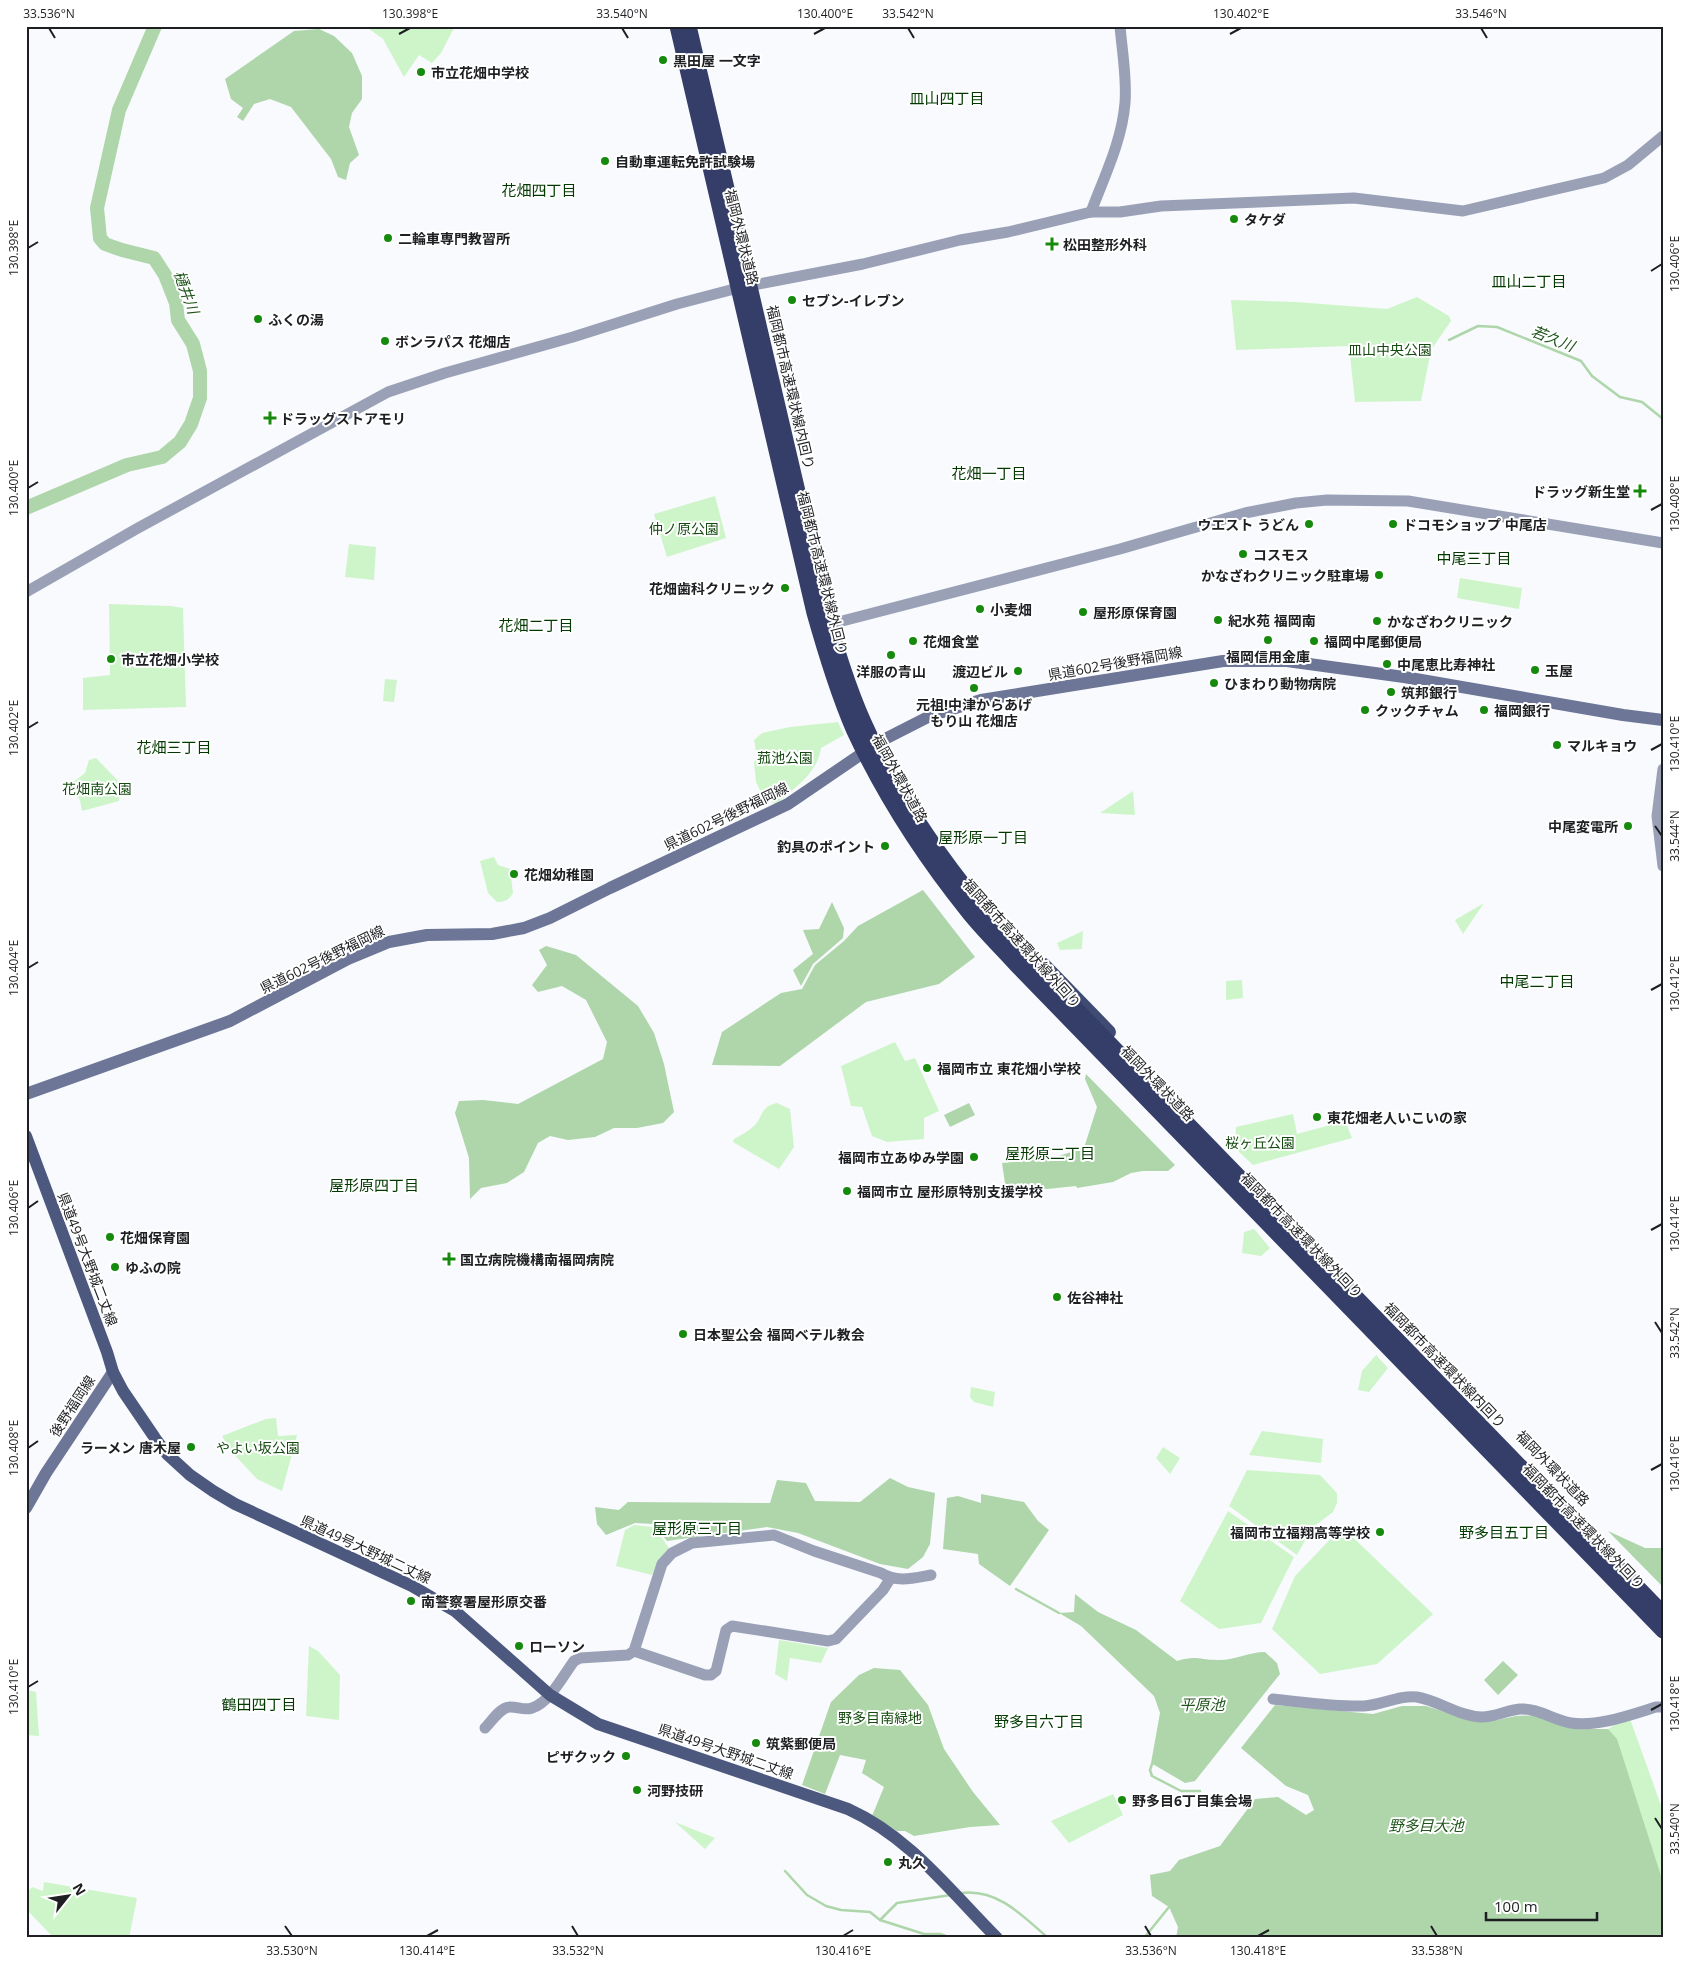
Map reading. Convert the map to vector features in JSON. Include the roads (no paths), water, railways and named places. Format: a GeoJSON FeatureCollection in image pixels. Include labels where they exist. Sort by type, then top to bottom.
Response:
{"type":"FeatureCollection","features":[{"type":"Feature","properties":{"kind":"highway","name":"福岡外環状道路"},"geometry":{"type":"LineString","coordinates":[[677,26],[819,627],[839,689],[865,752],[914,837],[968,908],[1663,1631]]}},
{"type":"Feature","properties":{"kind":"highway","name":"福岡都市高速環状線外回り"},"geometry":{"type":"LineString","coordinates":[[677,26],[814,613],[826,654],[853,728],[890,800],[939,874],[969,913],[1017,966],[1663,1631]]}},
{"type":"Feature","properties":{"kind":"highway","name":"福岡都市高速環状線内回り"},"geometry":{"type":"LineString","coordinates":[[689,26],[826,611],[858,707],[901,793],[950,867],[980,906],[1027,958],[1663,1613]]}},
{"type":"Feature","properties":{"kind":"highway","name":"福岡外環状道路"},"geometry":{"type":"LineString","coordinates":[[696,26],[835,623],[850,669],[879,742],[921,819],[965,878],[996,915],[1663,1606]]}},
{"type":"Feature","properties":{"kind":"highway"},"geometry":{"type":"LineString","coordinates":[[1475,1436],[1527,1498],[1663,1643]]}},
{"type":"Feature","properties":{"kind":"highway"},"geometry":{"type":"LineString","coordinates":[[1554,1501],[1663,1602]]}},
{"type":"Feature","properties":{"kind":"main road","name":"県道602号後野福岡線"},"geometry":{"type":"LineString","coordinates":[[26,1094],[230,1021],[348,959],[389,942],[427,935],[492,934],[524,928],[550,918],[788,804],[879,742],[930,716],[981,700],[1223,661],[1287,661],[1404,677],[1623,715],[1663,720]]}},
{"type":"Feature","properties":{"kind":"main road","name":"県道49号大野城二丈線"},"geometry":{"type":"LineString","coordinates":[[26,1136],[113,1372],[123,1391],[154,1438],[167,1454],[190,1475],[235,1504],[412,1586],[455,1610],[550,1695],[598,1724],[801,1792],[857,1813],[876,1823],[902,1842],[997,1938]]}},
{"type":"Feature","properties":{"kind":"main road","name":"後野福岡線"},"geometry":{"type":"LineString","coordinates":[[26,1508],[46,1473],[113,1372]]}},
{"type":"Feature","properties":{"kind":"street"},"geometry":{"type":"LineString","coordinates":[[1091,212],[1118,140],[1125,104],[1125,76],[1120,26]]}},
{"type":"Feature","properties":{"kind":"street"},"geometry":{"type":"LineString","coordinates":[[700,125],[718,121]]}},
{"type":"Feature","properties":{"kind":"street"},"geometry":{"type":"LineString","coordinates":[[26,592],[138,528],[388,392],[445,372],[573,337],[677,304],[738,288],[863,264],[960,240],[1008,232],[1091,212],[1120,212],[1162,206],[1354,198],[1462,211],[1604,178],[1628,165],[1663,136]]}},
{"type":"Feature","properties":{"kind":"street"},"geometry":{"type":"LineString","coordinates":[[819,627],[1120,549],[1245,514],[1327,500],[1408,502],[1663,542]]}},
{"type":"Feature","properties":{"kind":"street"},"geometry":{"type":"LineString","coordinates":[[1663,769],[1657,816],[1663,866]]}},
{"type":"Feature","properties":{"kind":"street"},"geometry":{"type":"LineString","coordinates":[[485,1728],[503,1709],[509,1707],[531,1709],[540,1704],[550,1695],[574,1661],[580,1658],[628,1655],[634,1651],[662,1564],[672,1553],[692,1543],[774,1535],[814,1551],[881,1573],[890,1578],[909,1579],[931,1575]]}},
{"type":"Feature","properties":{"kind":"street"},"geometry":{"type":"LineString","coordinates":[[634,1651],[705,1675],[711,1675],[716,1671],[726,1630],[732,1626],[828,1641],[836,1639],[883,1590],[890,1578]]}},
{"type":"Feature","properties":{"kind":"street"},"geometry":{"type":"LineString","coordinates":[[1273,1699],[1332,1705],[1365,1706],[1404,1697],[1416,1697],[1463,1713],[1483,1717],[1520,1709],[1537,1711],[1569,1722],[1591,1724],[1656,1707],[1663,1707]]}},
{"type":"Feature","properties":{"kind":"water"},"geometry":{"type":"Polygon","coordinates":[[[319,29],[334,36],[352,53],[362,76],[362,99],[352,113],[349,127],[359,155],[350,163],[346,180],[338,177],[331,159],[291,107],[270,99],[254,104],[243,121],[237,117],[243,108],[231,99],[225,79],[294,31],[319,29]]]}},
{"type":"Feature","properties":{"kind":"water"},"geometry":{"type":"Polygon","coordinates":[[[923,890],[975,957],[939,984],[866,1002],[780,1066],[712,1065],[722,1032],[781,993],[802,989],[815,965],[844,941],[858,926],[923,890]]]}},
{"type":"Feature","properties":{"kind":"water"},"geometry":{"type":"Polygon","coordinates":[[[546,946],[576,955],[638,1006],[654,1033],[664,1064],[674,1112],[663,1123],[637,1128],[614,1128],[595,1137],[568,1140],[550,1136],[538,1143],[524,1172],[507,1183],[481,1188],[470,1199],[469,1158],[455,1113],[459,1101],[483,1100],[518,1104],[603,1059],[607,1042],[586,1000],[562,986],[538,992],[532,985],[547,965],[539,950],[546,946]]]}},
{"type":"Feature","properties":{"kind":"water"},"geometry":{"type":"Polygon","coordinates":[[[1086,1074],[1175,1165],[1168,1171],[1131,1173],[1113,1182],[1077,1188],[1076,1186],[1047,1189],[1017,1187],[1006,1195],[999,1195],[1006,1190],[1002,1163],[1052,1158],[1084,1148],[1097,1107],[1085,1079],[1086,1074]]]}},
{"type":"Feature","properties":{"kind":"water"},"geometry":{"type":"Polygon","coordinates":[[[969,1103],[975,1115],[950,1127],[944,1115],[969,1103]]]}},
{"type":"Feature","properties":{"kind":"water"},"geometry":{"type":"Polygon","coordinates":[[[890,1478],[908,1487],[935,1493],[930,1544],[923,1557],[908,1569],[880,1564],[798,1533],[767,1527],[667,1541],[654,1524],[635,1523],[606,1535],[597,1524],[595,1507],[619,1510],[628,1502],[770,1503],[777,1480],[806,1483],[815,1501],[860,1502],[890,1478]]]}},
{"type":"Feature","properties":{"kind":"water"},"geometry":{"type":"Polygon","coordinates":[[[981,1494],[1024,1502],[1038,1521],[1049,1530],[1010,1586],[979,1564],[978,1554],[943,1549],[947,1498],[958,1496],[981,1503],[981,1494]]]}},
{"type":"Feature","properties":{"kind":"water"},"geometry":{"type":"Polygon","coordinates":[[[1608,1531],[1645,1548],[1663,1548],[1663,1587],[1608,1531]]]}},
{"type":"Feature","properties":{"kind":"water","name":"平原池"},"geometry":{"type":"Polygon","coordinates":[[[1075,1594],[1098,1612],[1136,1630],[1177,1661],[1193,1658],[1223,1660],[1265,1652],[1277,1663],[1280,1674],[1195,1781],[1185,1783],[1151,1763],[1160,1713],[1154,1696],[1081,1626],[1059,1613],[1074,1612],[1075,1594]]]}},
{"type":"Feature","properties":{"kind":"water"},"geometry":{"type":"Polygon","coordinates":[[[1503,1661],[1518,1675],[1498,1695],[1484,1680],[1503,1661]]]}},
{"type":"Feature","properties":{"kind":"water","name":"野多目大池"},"geometry":{"type":"Polygon","coordinates":[[[1275,1705],[1373,1714],[1402,1706],[1426,1706],[1471,1720],[1497,1720],[1516,1716],[1540,1715],[1576,1729],[1608,1729],[1617,1739],[1663,1882],[1663,1932],[1657,1938],[1176,1938],[1178,1927],[1169,1907],[1152,1896],[1150,1875],[1170,1871],[1179,1860],[1220,1846],[1255,1799],[1278,1797],[1306,1815],[1314,1810],[1308,1795],[1286,1786],[1241,1748],[1275,1705]]]}},
{"type":"Feature","properties":{"kind":"waterway","name":"樋井川"},"geometry":{"type":"LineString","coordinates":[[26,508],[127,465],[162,457],[180,442],[191,424],[200,398],[200,371],[193,344],[178,320],[176,303],[165,275],[154,258],[105,244],[100,238],[97,208],[119,110],[155,26]]}},
{"type":"Feature","properties":{"kind":"waterway","name":"若久川"},"geometry":{"type":"LineString","coordinates":[[1449,340],[1478,326],[1497,327],[1581,361],[1592,376],[1620,397],[1642,402],[1663,419]]}},
{"type":"Feature","properties":{"kind":"waterway"},"geometry":{"type":"LineString","coordinates":[[1016,1589],[1059,1613]]}},
{"type":"Feature","properties":{"kind":"waterway"},"geometry":{"type":"LineString","coordinates":[[1152,1764],[1150,1770],[1152,1776],[1181,1791],[1200,1791]]}},
{"type":"Feature","properties":{"kind":"waterway"},"geometry":{"type":"LineString","coordinates":[[785,1871],[807,1895],[826,1906],[841,1910],[870,1912],[880,1920],[924,1934],[940,1934],[952,1938]]}},
{"type":"Feature","properties":{"kind":"waterway"},"geometry":{"type":"LineString","coordinates":[[962,1893],[987,1895],[998,1900],[1019,1913],[1048,1938]]}},
{"type":"Feature","properties":{"kind":"waterway"},"geometry":{"type":"LineString","coordinates":[[880,1920],[897,1903],[951,1895]]}},
{"type":"Feature","properties":{"kind":"waterway"},"geometry":{"type":"LineString","coordinates":[[1144,1938],[1169,1907]]}},
{"type":"Feature","properties":{"kind":"waterway"},"geometry":{"type":"LineString","coordinates":[[1122,1938],[1130,1938]]}},
{"type":"Feature","properties":{"kind":"place","name":"黒田屋 一文字"},"geometry":{"type":"Point","coordinates":[663,60]}},
{"type":"Feature","properties":{"kind":"place","name":"市立花畑中学校"},"geometry":{"type":"Point","coordinates":[421,72]}},
{"type":"Feature","properties":{"kind":"place","name":"自動車運転免許試験場"},"geometry":{"type":"Point","coordinates":[605,161]}},
{"type":"Feature","properties":{"kind":"place","name":"タケダ"},"geometry":{"type":"Point","coordinates":[1234,219]}},
{"type":"Feature","properties":{"kind":"place","name":"二輪車専門教習所"},"geometry":{"type":"Point","coordinates":[388,238]}},
{"type":"Feature","properties":{"kind":"place","name":"松田整形外科"},"geometry":{"type":"Point","coordinates":[1052,244]}},
{"type":"Feature","properties":{"kind":"place","name":"セブン-イレブン"},"geometry":{"type":"Point","coordinates":[792,300]}},
{"type":"Feature","properties":{"kind":"place","name":"ふくの湯"},"geometry":{"type":"Point","coordinates":[258,319]}},
{"type":"Feature","properties":{"kind":"place","name":"ボンラパス 花畑店"},"geometry":{"type":"Point","coordinates":[385,341]}},
{"type":"Feature","properties":{"kind":"place","name":"ドラッグストアモリ"},"geometry":{"type":"Point","coordinates":[270,418]}},
{"type":"Feature","properties":{"kind":"place","name":"ドラッグ新生堂"},"geometry":{"type":"Point","coordinates":[1640,491]}},
{"type":"Feature","properties":{"kind":"place","name":"ウエスト うどん"},"geometry":{"type":"Point","coordinates":[1309,524]}},
{"type":"Feature","properties":{"kind":"place","name":"ドコモショップ 中尾店"},"geometry":{"type":"Point","coordinates":[1393,524]}},
{"type":"Feature","properties":{"kind":"place","name":"コスモス"},"geometry":{"type":"Point","coordinates":[1243,554]}},
{"type":"Feature","properties":{"kind":"place","name":"かなざわクリニック駐車場"},"geometry":{"type":"Point","coordinates":[1379,575]}},
{"type":"Feature","properties":{"kind":"place","name":"花畑歯科クリニック"},"geometry":{"type":"Point","coordinates":[785,588]}},
{"type":"Feature","properties":{"kind":"place","name":"小麦畑"},"geometry":{"type":"Point","coordinates":[980,609]}},
{"type":"Feature","properties":{"kind":"place","name":"屋形原保育園"},"geometry":{"type":"Point","coordinates":[1083,612]}},
{"type":"Feature","properties":{"kind":"place","name":"紀水苑 福岡南"},"geometry":{"type":"Point","coordinates":[1218,620]}},
{"type":"Feature","properties":{"kind":"place","name":"かなざわクリニック"},"geometry":{"type":"Point","coordinates":[1377,621]}},
{"type":"Feature","properties":{"kind":"place","name":"福岡信用金庫"},"geometry":{"type":"Point","coordinates":[1268,640]}},
{"type":"Feature","properties":{"kind":"place","name":"花畑食堂"},"geometry":{"type":"Point","coordinates":[913,641]}},
{"type":"Feature","properties":{"kind":"place","name":"福岡中尾郵便局"},"geometry":{"type":"Point","coordinates":[1314,641]}},
{"type":"Feature","properties":{"kind":"place","name":"洋服の青山"},"geometry":{"type":"Point","coordinates":[891,655]}},
{"type":"Feature","properties":{"kind":"place","name":"市立花畑小学校"},"geometry":{"type":"Point","coordinates":[111,659]}},
{"type":"Feature","properties":{"kind":"place","name":"中尾恵比寿神社"},"geometry":{"type":"Point","coordinates":[1387,664]}},
{"type":"Feature","properties":{"kind":"place","name":"玉屋"},"geometry":{"type":"Point","coordinates":[1535,670]}},
{"type":"Feature","properties":{"kind":"place","name":"渡辺ビル"},"geometry":{"type":"Point","coordinates":[1018,671]}},
{"type":"Feature","properties":{"kind":"place","name":"ひまわり動物病院"},"geometry":{"type":"Point","coordinates":[1214,683]}},
{"type":"Feature","properties":{"kind":"place","name":"元祖!中津からあげ もり山 花畑店"},"geometry":{"type":"Point","coordinates":[974,688]}},
{"type":"Feature","properties":{"kind":"place","name":"筑邦銀行"},"geometry":{"type":"Point","coordinates":[1391,692]}},
{"type":"Feature","properties":{"kind":"place","name":"クックチャム"},"geometry":{"type":"Point","coordinates":[1365,710]}},
{"type":"Feature","properties":{"kind":"place","name":"福岡銀行"},"geometry":{"type":"Point","coordinates":[1484,710]}},
{"type":"Feature","properties":{"kind":"place","name":"マルキョウ"},"geometry":{"type":"Point","coordinates":[1557,745]}},
{"type":"Feature","properties":{"kind":"place","name":"中尾変電所"},"geometry":{"type":"Point","coordinates":[1628,826]}},
{"type":"Feature","properties":{"kind":"place","name":"釣具のポイント"},"geometry":{"type":"Point","coordinates":[885,846]}},
{"type":"Feature","properties":{"kind":"place","name":"花畑幼稚園"},"geometry":{"type":"Point","coordinates":[514,874]}},
{"type":"Feature","properties":{"kind":"place","name":"福岡市立 東花畑小学校"},"geometry":{"type":"Point","coordinates":[927,1068]}},
{"type":"Feature","properties":{"kind":"place","name":"東花畑老人いこいの家"},"geometry":{"type":"Point","coordinates":[1317,1117]}},
{"type":"Feature","properties":{"kind":"place","name":"福岡市立あゆみ学園"},"geometry":{"type":"Point","coordinates":[974,1157]}},
{"type":"Feature","properties":{"kind":"place","name":"福岡市立 屋形原特別支援学校"},"geometry":{"type":"Point","coordinates":[847,1191]}},
{"type":"Feature","properties":{"kind":"place","name":"花畑保育園"},"geometry":{"type":"Point","coordinates":[110,1237]}},
{"type":"Feature","properties":{"kind":"place","name":"国立病院機構南福岡病院"},"geometry":{"type":"Point","coordinates":[449,1259]}},
{"type":"Feature","properties":{"kind":"place","name":"ゆふの院"},"geometry":{"type":"Point","coordinates":[115,1267]}},
{"type":"Feature","properties":{"kind":"place","name":"佐谷神社"},"geometry":{"type":"Point","coordinates":[1057,1297]}},
{"type":"Feature","properties":{"kind":"place","name":"日本聖公会 福岡ベテル教会"},"geometry":{"type":"Point","coordinates":[683,1334]}},
{"type":"Feature","properties":{"kind":"place","name":"ラーメン 唐木屋"},"geometry":{"type":"Point","coordinates":[191,1447]}},
{"type":"Feature","properties":{"kind":"place","name":"福岡市立福翔高等学校"},"geometry":{"type":"Point","coordinates":[1380,1532]}},
{"type":"Feature","properties":{"kind":"place","name":"南警察署屋形原交番"},"geometry":{"type":"Point","coordinates":[411,1601]}},
{"type":"Feature","properties":{"kind":"place","name":"ローソン"},"geometry":{"type":"Point","coordinates":[519,1646]}},
{"type":"Feature","properties":{"kind":"place","name":"筑紫郵便局"},"geometry":{"type":"Point","coordinates":[756,1743]}},
{"type":"Feature","properties":{"kind":"place","name":"ピザクック"},"geometry":{"type":"Point","coordinates":[626,1756]}},
{"type":"Feature","properties":{"kind":"place","name":"河野技研"},"geometry":{"type":"Point","coordinates":[637,1790]}},
{"type":"Feature","properties":{"kind":"place","name":"野多目6丁目集会場"},"geometry":{"type":"Point","coordinates":[1122,1800]}},
{"type":"Feature","properties":{"kind":"place","name":"丸久"},"geometry":{"type":"Point","coordinates":[888,1862]}},
{"type":"Feature","properties":{"kind":"district","name":"皿山四丁目"},"geometry":{"type":"Point","coordinates":[947,98]}},
{"type":"Feature","properties":{"kind":"district","name":"花畑四丁目"},"geometry":{"type":"Point","coordinates":[539,190]}},
{"type":"Feature","properties":{"kind":"district","name":"皿山二丁目"},"geometry":{"type":"Point","coordinates":[1529,281]}},
{"type":"Feature","properties":{"kind":"district","name":"花畑一丁目"},"geometry":{"type":"Point","coordinates":[989,473]}},
{"type":"Feature","properties":{"kind":"district","name":"中尾三丁目"},"geometry":{"type":"Point","coordinates":[1474,558]}},
{"type":"Feature","properties":{"kind":"district","name":"花畑二丁目"},"geometry":{"type":"Point","coordinates":[536,625]}},
{"type":"Feature","properties":{"kind":"district","name":"花畑三丁目"},"geometry":{"type":"Point","coordinates":[174,747]}},
{"type":"Feature","properties":{"kind":"district","name":"屋形原一丁目"},"geometry":{"type":"Point","coordinates":[983,837]}},
{"type":"Feature","properties":{"kind":"district","name":"中尾二丁目"},"geometry":{"type":"Point","coordinates":[1537,981]}},
{"type":"Feature","properties":{"kind":"district","name":"屋形原二丁目"},"geometry":{"type":"Point","coordinates":[1050,1153]}},
{"type":"Feature","properties":{"kind":"district","name":"屋形原四丁目"},"geometry":{"type":"Point","coordinates":[374,1185]}},
{"type":"Feature","properties":{"kind":"district","name":"屋形原三丁目"},"geometry":{"type":"Point","coordinates":[697,1528]}},
{"type":"Feature","properties":{"kind":"district","name":"野多目五丁目"},"geometry":{"type":"Point","coordinates":[1504,1532]}},
{"type":"Feature","properties":{"kind":"district","name":"鶴田四丁目"},"geometry":{"type":"Point","coordinates":[259,1704]}},
{"type":"Feature","properties":{"kind":"district","name":"野多目六丁目"},"geometry":{"type":"Point","coordinates":[1039,1721]}},
{"type":"Feature","properties":{"kind":"park label","name":"皿山中央公園"},"geometry":{"type":"Point","coordinates":[1390,349]}},
{"type":"Feature","properties":{"kind":"park label","name":"仲ノ原公園"},"geometry":{"type":"Point","coordinates":[684,528]}},
{"type":"Feature","properties":{"kind":"park label","name":"菰池公園"},"geometry":{"type":"Point","coordinates":[785,757]}},
{"type":"Feature","properties":{"kind":"park label","name":"花畑南公園"},"geometry":{"type":"Point","coordinates":[97,788]}},
{"type":"Feature","properties":{"kind":"park label","name":"桜ヶ丘公園"},"geometry":{"type":"Point","coordinates":[1260,1142]}},
{"type":"Feature","properties":{"kind":"park label","name":"やよい坂公園"},"geometry":{"type":"Point","coordinates":[258,1447]}},
{"type":"Feature","properties":{"kind":"park label","name":"野多目南緑地"},"geometry":{"type":"Point","coordinates":[880,1717]}}]}
